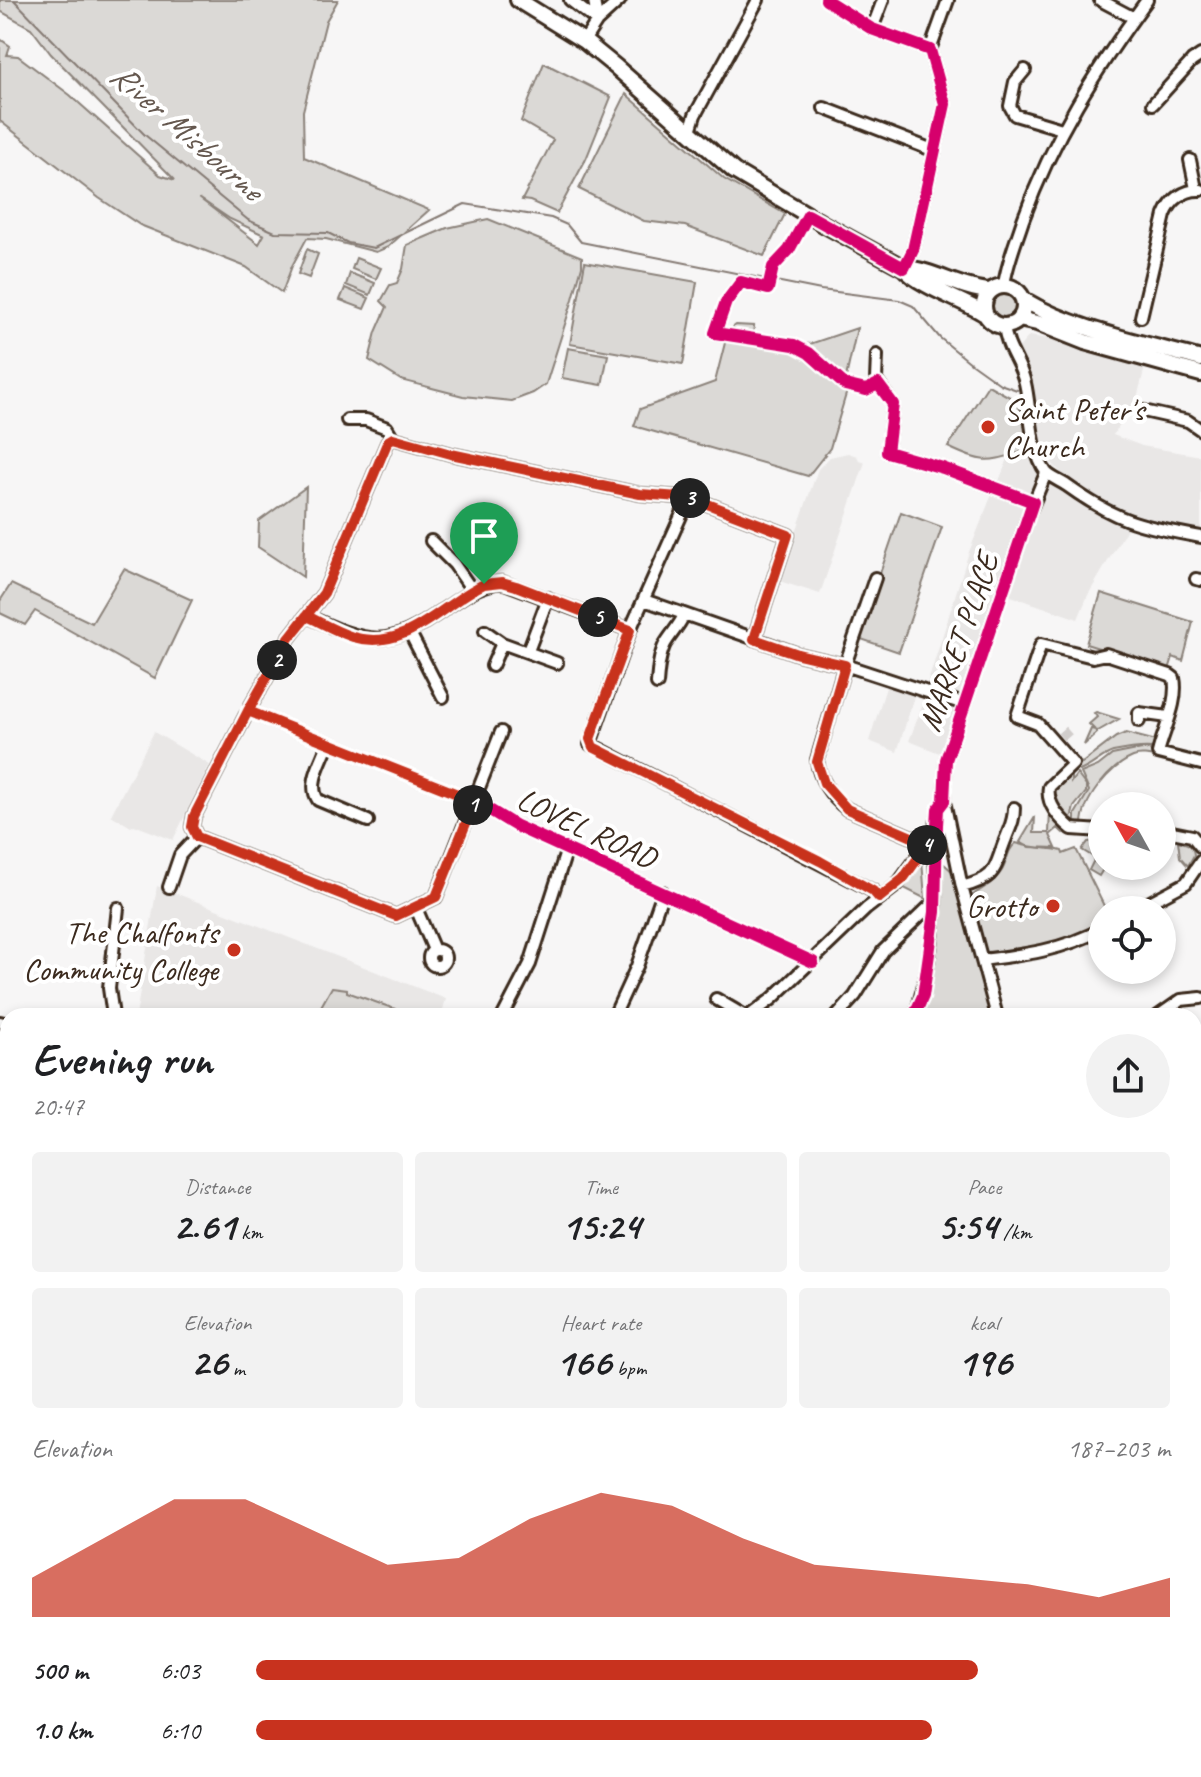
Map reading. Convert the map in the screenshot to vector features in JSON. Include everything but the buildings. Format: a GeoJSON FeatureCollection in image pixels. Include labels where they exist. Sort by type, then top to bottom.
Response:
{"type":"FeatureCollection","features":[{"type":"Feature","properties":{"kind":"highway"},"geometry":{"type":"LineString","coordinates":[[518,0],[584,41],[734,171],[904,268],[914,278],[961,299],[993,323],[1004,326],[1019,319],[1037,323],[1085,342],[1201,374]]}},
{"type":"Feature","properties":{"kind":"highway"},"geometry":{"type":"LineString","coordinates":[[904,268],[918,269],[971,289],[1016,290],[1024,300],[1040,310],[1201,359]]}},
{"type":"Feature","properties":{"kind":"highway"},"geometry":{"type":"LineString","coordinates":[[985,314],[984,302],[997,288]]}},
{"type":"Feature","properties":{"kind":"highway"},"geometry":{"type":"LineString","coordinates":[[1019,319],[1024,300]]}},
{"type":"Feature","properties":{"kind":"street"},"geometry":{"type":"LineString","coordinates":[[570,0],[597,21]]}},
{"type":"Feature","properties":{"kind":"street"},"geometry":{"type":"LineString","coordinates":[[594,0],[597,21]]}},
{"type":"Feature","properties":{"kind":"street"},"geometry":{"type":"LineString","coordinates":[[584,41],[597,21],[620,0]]}},
{"type":"Feature","properties":{"kind":"street"},"geometry":{"type":"LineString","coordinates":[[690,131],[695,115],[758,0]]}},
{"type":"Feature","properties":{"kind":"street"},"geometry":{"type":"LineString","coordinates":[[826,0],[872,29],[930,50]]}},
{"type":"Feature","properties":{"kind":"street"},"geometry":{"type":"LineString","coordinates":[[872,29],[883,0]]}},
{"type":"Feature","properties":{"kind":"street"},"geometry":{"type":"LineString","coordinates":[[904,268],[913,250],[945,104],[930,50],[948,0]]}},
{"type":"Feature","properties":{"kind":"street"},"geometry":{"type":"LineString","coordinates":[[1100,0],[1134,18]]}},
{"type":"Feature","properties":{"kind":"street"},"geometry":{"type":"LineString","coordinates":[[997,288],[1041,172],[1062,129],[1104,59],[1147,0]]}},
{"type":"Feature","properties":{"kind":"street"},"geometry":{"type":"LineString","coordinates":[[1153,104],[1201,55]]}},
{"type":"Feature","properties":{"kind":"street"},"geometry":{"type":"LineString","coordinates":[[1025,70],[1015,82],[1010,106],[1015,115],[1062,129]]}},
{"type":"Feature","properties":{"kind":"street"},"geometry":{"type":"LineString","coordinates":[[824,108],[935,151]]}},
{"type":"Feature","properties":{"kind":"street"},"geometry":{"type":"LineString","coordinates":[[1141,317],[1170,204],[1184,193],[1199,190],[1190,160]]}},
{"type":"Feature","properties":{"kind":"street"},"geometry":{"type":"LineString","coordinates":[[1004,326],[1008,348],[1022,374],[1034,439],[1046,473],[1093,506],[1119,519],[1142,527],[1201,537]]}},
{"type":"Feature","properties":{"kind":"street"},"geometry":{"type":"LineString","coordinates":[[877,355],[876,380],[893,404],[887,452],[955,472],[1033,502]]}},
{"type":"Feature","properties":{"kind":"street"},"geometry":{"type":"LineString","coordinates":[[1139,410],[1172,416],[1201,430]]}},
{"type":"Feature","properties":{"kind":"street"},"geometry":{"type":"LineString","coordinates":[[347,420],[366,420],[387,428],[393,438],[451,454],[640,494],[689,498],[788,535],[754,639]]}},
{"type":"Feature","properties":{"kind":"street"},"geometry":{"type":"LineString","coordinates":[[393,438],[388,441],[324,593],[289,638],[194,816],[192,827],[197,837],[396,916],[436,897],[501,732]]}},
{"type":"Feature","properties":{"kind":"street","name":"MARKET PLACE"},"geometry":{"type":"LineString","coordinates":[[944,801],[946,760],[1033,502],[1046,473]]}},
{"type":"Feature","properties":{"kind":"street"},"geometry":{"type":"LineString","coordinates":[[689,498],[630,630],[590,739],[593,747],[820,861],[873,891],[879,898]]}},
{"type":"Feature","properties":{"kind":"street"},"geometry":{"type":"LineString","coordinates":[[431,541],[454,564],[472,590]]}},
{"type":"Feature","properties":{"kind":"street"},"geometry":{"type":"LineString","coordinates":[[875,578],[817,760],[822,778],[847,809],[932,841]]}},
{"type":"Feature","properties":{"kind":"street"},"geometry":{"type":"LineString","coordinates":[[307,616],[355,637],[386,640],[409,631],[472,590],[484,584],[502,582],[630,630]]}},
{"type":"Feature","properties":{"kind":"street"},"geometry":{"type":"LineString","coordinates":[[528,651],[548,598]]}},
{"type":"Feature","properties":{"kind":"street"},"geometry":{"type":"LineString","coordinates":[[644,600],[798,654],[845,665],[964,704]]}},
{"type":"Feature","properties":{"kind":"street"},"geometry":{"type":"LineString","coordinates":[[657,684],[666,643],[677,631],[684,615]]}},
{"type":"Feature","properties":{"kind":"street"},"geometry":{"type":"LineString","coordinates":[[409,631],[443,697]]}},
{"type":"Feature","properties":{"kind":"street"},"geometry":{"type":"LineString","coordinates":[[485,631],[502,643],[557,663]]}},
{"type":"Feature","properties":{"kind":"street"},"geometry":{"type":"LineString","coordinates":[[492,666],[502,643]]}},
{"type":"Feature","properties":{"kind":"street"},"geometry":{"type":"LineString","coordinates":[[1088,830],[1072,829],[1048,799],[1049,787],[1073,764],[1038,724],[1017,716],[1041,644],[1093,657],[1106,654],[1170,675],[1176,683],[1158,753],[1201,764]]}},
{"type":"Feature","properties":{"kind":"street","name":"LOVEL ROAD"},"geometry":{"type":"LineString","coordinates":[[248,711],[475,801],[516,826],[813,962]]}},
{"type":"Feature","properties":{"kind":"street"},"geometry":{"type":"LineString","coordinates":[[1139,721],[1139,713],[1168,717]]}},
{"type":"Feature","properties":{"kind":"street"},"geometry":{"type":"LineString","coordinates":[[328,744],[312,785],[314,795],[318,800],[368,821]]}},
{"type":"Feature","properties":{"kind":"street"},"geometry":{"type":"LineString","coordinates":[[759,1008],[903,879],[932,841],[938,809],[944,801]]}},
{"type":"Feature","properties":{"kind":"street"},"geometry":{"type":"LineString","coordinates":[[944,801],[962,887],[995,1008]]}},
{"type":"Feature","properties":{"kind":"street"},"geometry":{"type":"LineString","coordinates":[[962,887],[983,882],[995,871],[1014,824],[1014,808]]}},
{"type":"Feature","properties":{"kind":"street"},"geometry":{"type":"LineString","coordinates":[[1176,833],[1192,836],[1201,847]]}},
{"type":"Feature","properties":{"kind":"street"},"geometry":{"type":"LineString","coordinates":[[169,887],[180,855],[197,837]]}},
{"type":"Feature","properties":{"kind":"street"},"geometry":{"type":"LineString","coordinates":[[918,1008],[923,996],[936,900],[937,857],[932,841]]}},
{"type":"Feature","properties":{"kind":"street"},"geometry":{"type":"LineString","coordinates":[[507,1008],[530,964],[567,849]]}},
{"type":"Feature","properties":{"kind":"street"},"geometry":{"type":"LineString","coordinates":[[937,857],[958,865]]}},
{"type":"Feature","properties":{"kind":"street"},"geometry":{"type":"LineString","coordinates":[[1161,896],[1186,883],[1201,861]]}},
{"type":"Feature","properties":{"kind":"street"},"geometry":{"type":"LineString","coordinates":[[618,1008],[637,966],[663,892]]}},
{"type":"Feature","properties":{"kind":"street"},"geometry":{"type":"LineString","coordinates":[[844,1008],[883,951],[936,900]]}},
{"type":"Feature","properties":{"kind":"street"},"geometry":{"type":"LineString","coordinates":[[112,1008],[109,988],[118,908]]}},
{"type":"Feature","properties":{"kind":"street"},"geometry":{"type":"LineString","coordinates":[[416,908],[434,950]]}},
{"type":"Feature","properties":{"kind":"street"},"geometry":{"type":"LineString","coordinates":[[982,960],[1032,954],[1065,946],[1088,935]]}},
{"type":"Feature","properties":{"kind":"street"},"geometry":{"type":"LineString","coordinates":[[1170,1008],[1181,1000],[1201,998]]}},
{"type":"Feature","properties":{"kind":"street"},"geometry":{"type":"LineString","coordinates":[[716,999],[732,1008]]}},
{"type":"Feature","properties":{"kind":"shaded area"},"geometry":{"type":"Polygon","coordinates":[[[0,0],[338,0],[326,21],[303,111],[304,157],[429,210],[388,247],[376,252],[326,239],[307,238],[282,293],[246,267],[140,225],[99,198],[0,121],[0,39],[10,46],[7,55],[18,56],[70,95],[160,175],[175,180],[51,54],[31,28],[0,11],[0,0]],[[199,198],[259,244],[264,235],[230,219],[199,198]]]}},
{"type":"Feature","properties":{"kind":"shaded area"},"geometry":{"type":"Polygon","coordinates":[[[544,63],[611,97],[586,159],[557,213],[522,200],[553,140],[521,121],[544,63]]]}},
{"type":"Feature","properties":{"kind":"shaded area"},"geometry":{"type":"Polygon","coordinates":[[[626,94],[724,179],[785,214],[764,256],[685,226],[644,221],[579,189],[626,94]]]}},
{"type":"Feature","properties":{"kind":"shaded area"},"geometry":{"type":"Polygon","coordinates":[[[488,219],[582,257],[573,299],[546,384],[512,401],[463,396],[401,380],[369,360],[387,307],[381,301],[390,285],[397,283],[407,245],[447,228],[488,219]]]}},
{"type":"Feature","properties":{"kind":"shaded area"},"geometry":{"type":"Polygon","coordinates":[[[307,249],[318,254],[309,278],[298,274],[307,249]]]}},
{"type":"Feature","properties":{"kind":"shaded area"},"geometry":{"type":"Polygon","coordinates":[[[356,258],[381,268],[376,279],[352,269],[356,258]]]}},
{"type":"Feature","properties":{"kind":"shaded area"},"geometry":{"type":"Polygon","coordinates":[[[585,262],[697,282],[683,364],[570,344],[585,262]]]}},
{"type":"Feature","properties":{"kind":"shaded area"},"geometry":{"type":"Polygon","coordinates":[[[350,273],[375,283],[370,295],[346,285],[350,273]]]}},
{"type":"Feature","properties":{"kind":"shaded area"},"geometry":{"type":"Polygon","coordinates":[[[345,288],[369,298],[364,309],[340,300],[345,288]]]}},
{"type":"Feature","properties":{"kind":"shaded area"},"geometry":{"type":"Polygon","coordinates":[[[1003,292],[1014,296],[1018,307],[1014,318],[1003,322],[992,318],[988,307],[992,296],[1003,292]]]}},
{"type":"Feature","properties":{"kind":"shaded area"},"geometry":{"type":"Polygon","coordinates":[[[736,325],[754,326],[753,333],[810,344],[857,328],[845,382],[849,384],[830,448],[808,476],[634,426],[640,409],[715,382],[728,331],[736,325]]]}},
{"type":"Feature","properties":{"kind":"shaded area"},"geometry":{"type":"Polygon","coordinates":[[[1029,336],[1062,341],[1145,367],[1137,398],[1113,435],[1142,446],[1201,456],[1201,532],[1152,525],[1119,515],[1072,484],[1043,454],[1029,380],[1012,356],[1029,336]]]}},
{"type":"Feature","properties":{"kind":"shaded area"},"geometry":{"type":"Polygon","coordinates":[[[568,348],[608,355],[602,385],[562,378],[568,348]]]}},
{"type":"Feature","properties":{"kind":"shaded area"},"geometry":{"type":"Polygon","coordinates":[[[988,385],[1017,401],[1027,428],[1029,450],[988,460],[971,457],[948,447],[988,385]]]}},
{"type":"Feature","properties":{"kind":"shaded area"},"geometry":{"type":"Polygon","coordinates":[[[1032,449],[1039,464],[1035,488],[1025,494],[999,481],[1009,456],[1032,449]]]}},
{"type":"Feature","properties":{"kind":"shaded area"},"geometry":{"type":"Polygon","coordinates":[[[848,453],[865,462],[820,594],[779,581],[818,469],[830,457],[848,453]]]}},
{"type":"Feature","properties":{"kind":"shaded area"},"geometry":{"type":"Polygon","coordinates":[[[1052,481],[1128,527],[1088,595],[1078,619],[1008,595],[1044,486],[1052,481]]]}},
{"type":"Feature","properties":{"kind":"shaded area"},"geometry":{"type":"Polygon","coordinates":[[[306,487],[303,577],[258,547],[259,521],[306,487]]]}},
{"type":"Feature","properties":{"kind":"shaded area"},"geometry":{"type":"Polygon","coordinates":[[[994,489],[1024,502],[1025,509],[1015,545],[1012,544],[958,699],[926,688],[969,552],[994,489]]]}},
{"type":"Feature","properties":{"kind":"shaded area"},"geometry":{"type":"Polygon","coordinates":[[[901,512],[942,527],[899,652],[858,638],[901,512]]]}},
{"type":"Feature","properties":{"kind":"shaded area"},"geometry":{"type":"Polygon","coordinates":[[[124,569],[192,600],[155,678],[35,611],[25,625],[0,613],[0,601],[11,584],[92,623],[124,569]]]}},
{"type":"Feature","properties":{"kind":"shaded area"},"geometry":{"type":"Polygon","coordinates":[[[1101,593],[1193,622],[1183,661],[1173,657],[1169,670],[1086,644],[1101,593]]]}},
{"type":"Feature","properties":{"kind":"shaded area"},"geometry":{"type":"Polygon","coordinates":[[[887,684],[915,694],[897,752],[869,741],[887,684]]]}},
{"type":"Feature","properties":{"kind":"shaded area"},"geometry":{"type":"Polygon","coordinates":[[[926,696],[956,705],[942,754],[909,741],[926,696]]]}},
{"type":"Feature","properties":{"kind":"shaded area"},"geometry":{"type":"Polygon","coordinates":[[[1096,712],[1119,719],[1098,731],[1089,724],[1097,717],[1096,712]]]}},
{"type":"Feature","properties":{"kind":"shaded area"},"geometry":{"type":"Polygon","coordinates":[[[1091,729],[1097,733],[1084,745],[1091,729]]]}},
{"type":"Feature","properties":{"kind":"shaded area"},"geometry":{"type":"Polygon","coordinates":[[[154,732],[210,765],[173,840],[134,825],[131,827],[111,815],[154,732]]]}},
{"type":"Feature","properties":{"kind":"shaded area"},"geometry":{"type":"Polygon","coordinates":[[[1126,733],[1156,741],[1152,748],[1113,752],[1084,769],[1079,771],[1074,768],[1078,761],[1082,763],[1126,733]]]}},
{"type":"Feature","properties":{"kind":"shaded area"},"geometry":{"type":"Polygon","coordinates":[[[1142,749],[1154,750],[1153,755],[1158,758],[1136,756],[1115,768],[1094,792],[1088,792],[1081,773],[1098,766],[1112,755],[1142,749]]]}},
{"type":"Feature","properties":{"kind":"shaded area"},"geometry":{"type":"Polygon","coordinates":[[[1071,771],[1071,782],[1077,774],[1086,786],[1086,792],[1074,807],[1070,823],[1052,799],[1052,790],[1071,771]]]}},
{"type":"Feature","properties":{"kind":"shaded area"},"geometry":{"type":"Polygon","coordinates":[[[1088,793],[1082,825],[1075,824],[1075,814],[1088,793]]]}},
{"type":"Feature","properties":{"kind":"shaded area"},"geometry":{"type":"Polygon","coordinates":[[[1050,810],[1066,831],[1063,833],[1058,828],[1050,835],[1056,848],[1029,847],[1020,842],[1035,817],[1034,833],[1049,833],[1050,810]]]}},
{"type":"Feature","properties":{"kind":"shaded area"},"geometry":{"type":"Polygon","coordinates":[[[1178,841],[1192,849],[1194,855],[1188,866],[1180,857],[1178,841]]]}},
{"type":"Feature","properties":{"kind":"shaded area"},"geometry":{"type":"Polygon","coordinates":[[[1016,843],[1062,851],[1063,854],[1076,849],[1088,880],[1091,880],[1099,896],[1088,896],[1088,932],[1060,944],[987,955],[970,897],[998,876],[1016,843]]]}},
{"type":"Feature","properties":{"kind":"shaded area"},"geometry":{"type":"Polygon","coordinates":[[[922,860],[925,898],[902,887],[922,860]]]}},
{"type":"Feature","properties":{"kind":"shaded area"},"geometry":{"type":"Polygon","coordinates":[[[943,863],[955,874],[992,1008],[918,1008],[939,896],[940,865],[943,863]]]}},
{"type":"Feature","properties":{"kind":"shaded area","name":"The Chalfonts Community College"},"geometry":{"type":"Polygon","coordinates":[[[157,886],[446,999],[443,1008],[137,1008],[157,886]]]}},
{"type":"Feature","properties":{"kind":"shaded area"},"geometry":{"type":"Polygon","coordinates":[[[332,987],[347,989],[347,992],[392,1008],[320,1008],[332,987]]]}},
{"type":"Feature","properties":{"kind":"waterway","name":"River Misbourne"},"geometry":{"type":"LineString","coordinates":[[14,0],[145,135],[248,220],[275,232],[328,233],[348,243],[374,248],[465,204],[551,218],[567,225],[581,242],[821,290],[899,300],[913,306],[940,338],[972,364],[1000,384],[1017,390]]}},
{"type":"Feature","properties":{"kind":"tunnel"},"geometry":{"type":"LineString","coordinates":[[1061,737],[1069,730]]}},
{"type":"Feature","properties":{"kind":"cycle path"},"geometry":{"type":"LineString","coordinates":[[826,0],[872,29],[930,50],[945,104],[913,250],[904,268],[808,215],[789,250],[773,267],[768,289],[741,282],[726,302],[715,333],[794,345],[809,353],[845,385],[866,390],[878,384],[893,404],[887,452],[943,468],[1033,502],[946,760],[944,801],[938,809],[935,912],[923,996],[918,1008]]}},
{"type":"Feature","properties":{"kind":"cycle path"},"geometry":{"type":"LineString","coordinates":[[248,711],[475,801],[516,826],[813,962]]}},
{"type":"Feature","properties":{"kind":"place","name":"Saint Peter's Church"},"geometry":{"type":"Point","coordinates":[988,427]}},
{"type":"Feature","properties":{"kind":"place","name":"Grotto"},"geometry":{"type":"Point","coordinates":[1053,906]}},
{"type":"Feature","properties":{"kind":"place","name":"The Chalfonts Community College"},"geometry":{"type":"Point","coordinates":[234,950]}},
{"type":"Feature","properties":{"kind":"route"},"geometry":{"type":"LineString","coordinates":[[484,584],[409,631],[386,640],[355,637],[307,616],[289,638],[248,711],[475,801],[436,897],[396,916],[197,837],[192,827],[194,816],[248,711],[289,638],[324,593],[388,441],[393,438],[451,454],[640,494],[692,498],[788,535],[754,639],[845,665],[817,760],[824,783],[847,809],[928,844],[903,879],[879,898],[873,891],[820,861],[593,747],[590,739],[630,630],[516,586],[502,582],[484,584]]}}]}
